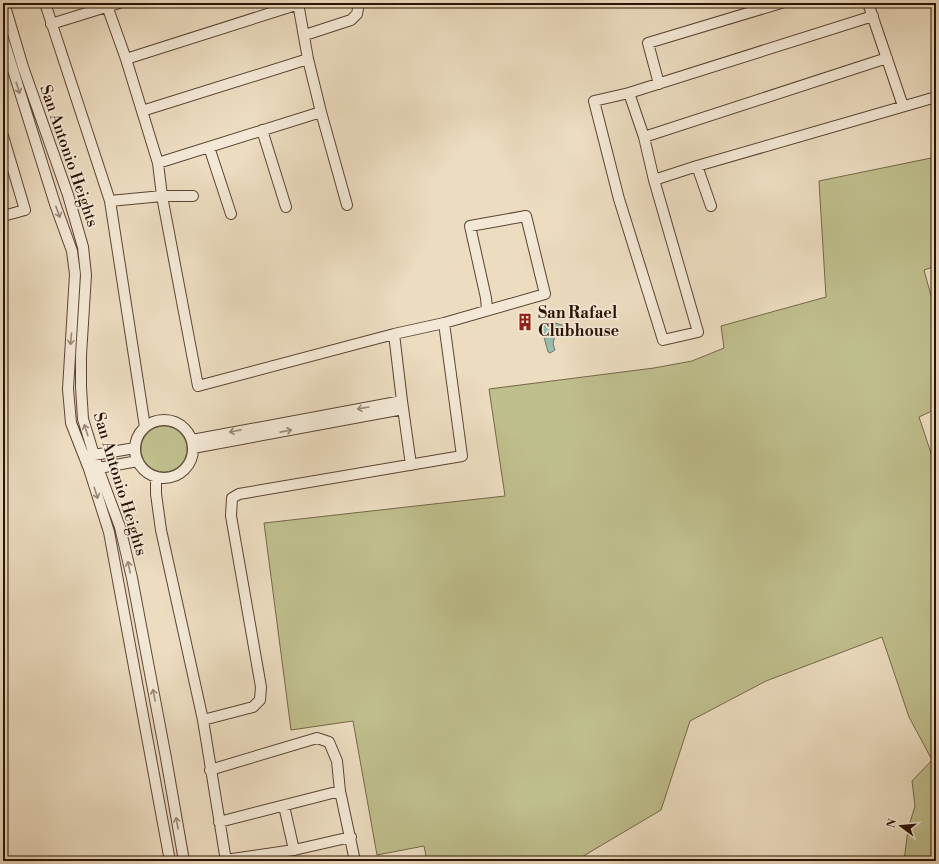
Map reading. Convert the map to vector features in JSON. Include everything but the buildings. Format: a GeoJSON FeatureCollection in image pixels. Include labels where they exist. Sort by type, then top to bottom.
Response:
{"type":"FeatureCollection","features":[{"type":"Feature","properties":{"kind":"street","name":"San Antonio Heights"},"geometry":{"type":"LineString","coordinates":[[4,3],[7,28],[23,67],[68,195],[83,248],[86,275],[81,355],[82,419],[94,455],[94,469],[109,532],[170,861]]}},
{"type":"Feature","properties":{"kind":"street"},"geometry":{"type":"LineString","coordinates":[[45,3],[110,201],[145,426]]}},
{"type":"Feature","properties":{"kind":"street"},"geometry":{"type":"LineString","coordinates":[[51,24],[107,5],[119,3]]}},
{"type":"Feature","properties":{"kind":"street"},"geometry":{"type":"LineString","coordinates":[[305,35],[351,20],[357,14],[359,3]]}},
{"type":"Feature","properties":{"kind":"street"},"geometry":{"type":"LineString","coordinates":[[659,84],[648,43],[781,3]]}},
{"type":"Feature","properties":{"kind":"street"},"geometry":{"type":"LineString","coordinates":[[868,3],[903,106]]}},
{"type":"Feature","properties":{"kind":"street"},"geometry":{"type":"LineString","coordinates":[[126,59],[298,4],[305,35],[308,59],[347,205]]}},
{"type":"Feature","properties":{"kind":"street"},"geometry":{"type":"LineString","coordinates":[[107,5],[126,59],[158,163],[162,196],[198,386],[394,334],[444,323],[545,294],[526,216],[470,226],[486,298],[487,310]]}},
{"type":"Feature","properties":{"kind":"street"},"geometry":{"type":"LineString","coordinates":[[629,93],[644,137],[654,180],[698,332],[663,340],[619,199],[594,101],[659,84],[873,16]]}},
{"type":"Feature","properties":{"kind":"street","name":"San Antonio Heights"},"geometry":{"type":"LineString","coordinates":[[3,38],[8,70],[72,251],[75,274],[68,390],[72,423],[84,457],[94,469],[120,527],[166,758],[184,861]]}},
{"type":"Feature","properties":{"kind":"street"},"geometry":{"type":"LineString","coordinates":[[644,137],[887,58]]}},
{"type":"Feature","properties":{"kind":"street"},"geometry":{"type":"LineString","coordinates":[[142,111],[308,59]]}},
{"type":"Feature","properties":{"kind":"street"},"geometry":{"type":"LineString","coordinates":[[8,70],[23,67]]}},
{"type":"Feature","properties":{"kind":"street"},"geometry":{"type":"LineString","coordinates":[[654,180],[697,166],[936,97]]}},
{"type":"Feature","properties":{"kind":"street"},"geometry":{"type":"LineString","coordinates":[[158,163],[321,112]]}},
{"type":"Feature","properties":{"kind":"street"},"geometry":{"type":"LineString","coordinates":[[262,130],[286,207]]}},
{"type":"Feature","properties":{"kind":"street"},"geometry":{"type":"LineString","coordinates":[[3,136],[25,210],[3,216]]}},
{"type":"Feature","properties":{"kind":"street"},"geometry":{"type":"LineString","coordinates":[[209,147],[231,214]]}},
{"type":"Feature","properties":{"kind":"street"},"geometry":{"type":"LineString","coordinates":[[697,166],[711,206]]}},
{"type":"Feature","properties":{"kind":"street"},"geometry":{"type":"LineString","coordinates":[[110,201],[162,196],[193,196]]}},
{"type":"Feature","properties":{"kind":"street"},"geometry":{"type":"LineString","coordinates":[[203,720],[253,707],[260,700],[261,687],[230,516],[232,498],[239,494],[411,466],[462,456],[444,323]]}},
{"type":"Feature","properties":{"kind":"street"},"geometry":{"type":"LineString","coordinates":[[394,334],[411,466]]}},
{"type":"Feature","properties":{"kind":"street"},"geometry":{"type":"LineString","coordinates":[[192,444],[402,405]]}},
{"type":"Feature","properties":{"kind":"street"},"geometry":{"type":"LineString","coordinates":[[162,420],[180,424],[187,431],[192,444],[190,462],[181,472],[174,476],[165,478],[156,477],[142,468],[138,461],[135,448],[136,440],[145,426],[162,420]]}},
{"type":"Feature","properties":{"kind":"street"},"geometry":{"type":"LineString","coordinates":[[84,457],[135,448]]}},
{"type":"Feature","properties":{"kind":"street"},"geometry":{"type":"LineString","coordinates":[[94,469],[138,461]]}},
{"type":"Feature","properties":{"kind":"street"},"geometry":{"type":"LineString","coordinates":[[156,477],[156,494],[161,530],[203,720],[226,860],[294,850],[350,838]]}},
{"type":"Feature","properties":{"kind":"street"},"geometry":{"type":"LineString","coordinates":[[210,770],[317,738],[329,742],[337,761],[340,791],[354,861]]}},
{"type":"Feature","properties":{"kind":"street"},"geometry":{"type":"LineString","coordinates":[[219,822],[340,791]]}},
{"type":"Feature","properties":{"kind":"street"},"geometry":{"type":"LineString","coordinates":[[284,806],[294,850]]}},
{"type":"Feature","properties":{"kind":"shaded area"},"geometry":{"type":"Polygon","coordinates":[[[936,157],[936,266],[924,270],[936,314],[936,409],[919,417],[936,468],[936,861],[904,861],[908,829],[915,806],[912,781],[932,760],[909,717],[882,637],[766,681],[690,721],[661,810],[575,861],[427,861],[424,846],[377,855],[353,721],[291,730],[264,523],[505,496],[489,389],[654,368],[692,361],[724,348],[721,326],[826,297],[819,181],[936,157]]]}},
{"type":"Feature","properties":{"kind":"shaded area"},"geometry":{"type":"Polygon","coordinates":[[[555,323],[562,325],[563,333],[555,335],[553,344],[555,350],[550,353],[548,352],[541,326],[555,323]]]}},
{"type":"Feature","properties":{"kind":"shaded area"},"geometry":{"type":"Polygon","coordinates":[[[159,426],[169,426],[177,430],[183,436],[187,444],[187,454],[183,462],[177,468],[169,472],[159,472],[151,468],[145,462],[141,454],[141,444],[145,436],[151,430],[159,426]]]}},
{"type":"Feature","properties":{"kind":"place","name":"San Rafael Clubhouse"},"geometry":{"type":"Point","coordinates":[525,322]}}]}
